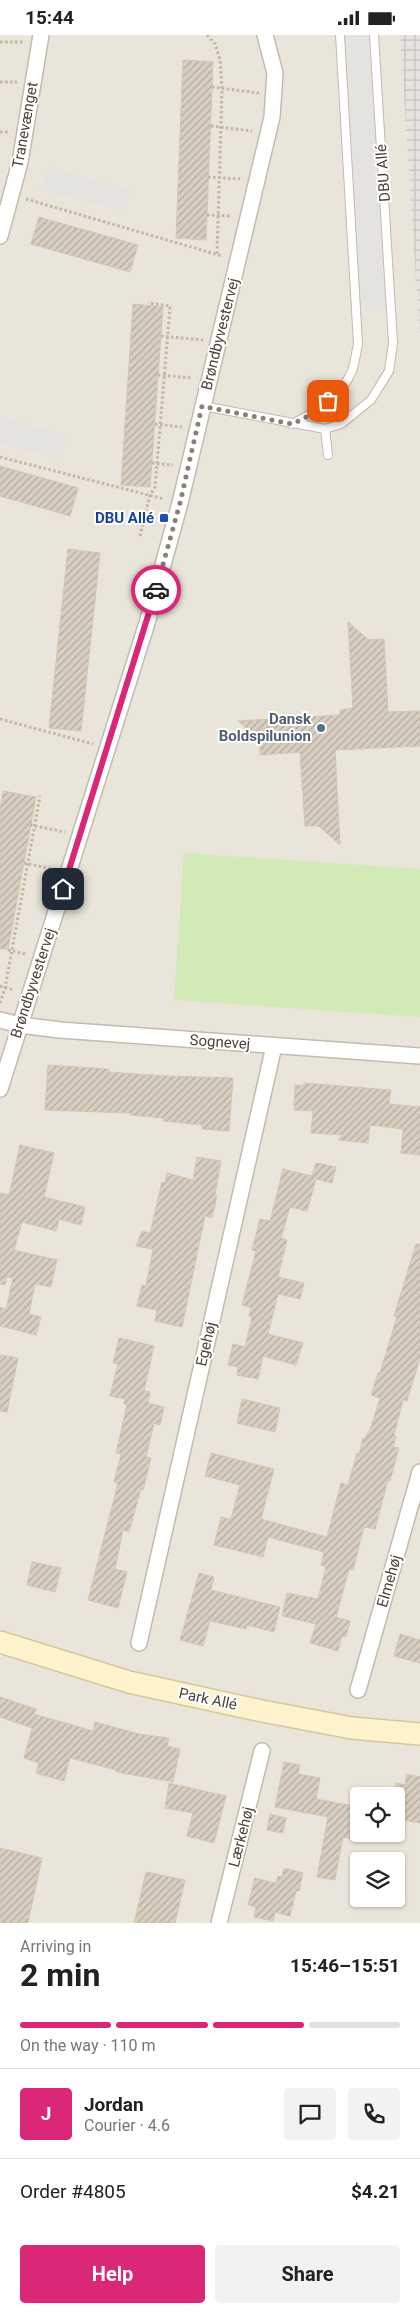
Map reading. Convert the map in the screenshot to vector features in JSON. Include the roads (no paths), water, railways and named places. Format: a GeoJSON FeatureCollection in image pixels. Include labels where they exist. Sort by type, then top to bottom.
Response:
{"type":"FeatureCollection","features":[{"type":"Feature","properties":{"kind":"street","name":"Brøndbyvestervej"},"geometry":{"type":"LineString","coordinates":[[0,1089],[147,623],[180,503],[268,133],[274,95],[275,73],[265,35]]}},
{"type":"Feature","properties":{"kind":"street","name":"Tranevænget"},"geometry":{"type":"LineString","coordinates":[[0,236],[3,213],[11,195],[20,162],[40,39]]}},
{"type":"Feature","properties":{"kind":"street"},"geometry":{"type":"LineString","coordinates":[[0,1020],[20,1025]]}},
{"type":"Feature","properties":{"kind":"street","name":"Sognevej"},"geometry":{"type":"LineString","coordinates":[[20,1025],[60,1030],[420,1056]]}},
{"type":"Feature","properties":{"kind":"street","name":"Egehøj"},"geometry":{"type":"LineString","coordinates":[[138,1643],[274,1046]]}},
{"type":"Feature","properties":{"kind":"street","name":"Elmehøj"},"geometry":{"type":"LineString","coordinates":[[358,1690],[420,1472]]}},
{"type":"Feature","properties":{"kind":"street","name":"Park Allé"},"geometry":{"type":"LineString","coordinates":[[0,1642],[130,1682],[262,1711],[352,1728],[420,1734]]}},
{"type":"Feature","properties":{"kind":"street","name":"Lærkehøj"},"geometry":{"type":"LineString","coordinates":[[219,1923],[262,1751]]}},
{"type":"Feature","properties":{"kind":"lane"},"geometry":{"type":"LineString","coordinates":[[292,424],[317,412],[339,391],[352,370],[358,344],[340,35]]}},
{"type":"Feature","properties":{"kind":"lane","name":"DBU Allé"},"geometry":{"type":"LineString","coordinates":[[325,429],[342,424],[371,400],[389,371],[393,343],[374,35]]}},
{"type":"Feature","properties":{"kind":"lane"},"geometry":{"type":"LineString","coordinates":[[202,406],[325,429],[328,455]]}},
{"type":"Feature","properties":{"kind":"place","name":"DBU Allé"},"geometry":{"type":"Point","coordinates":[164,518]}},
{"type":"Feature","properties":{"kind":"place","name":"Dansk Boldspilunion"},"geometry":{"type":"Point","coordinates":[321,728]}}]}
